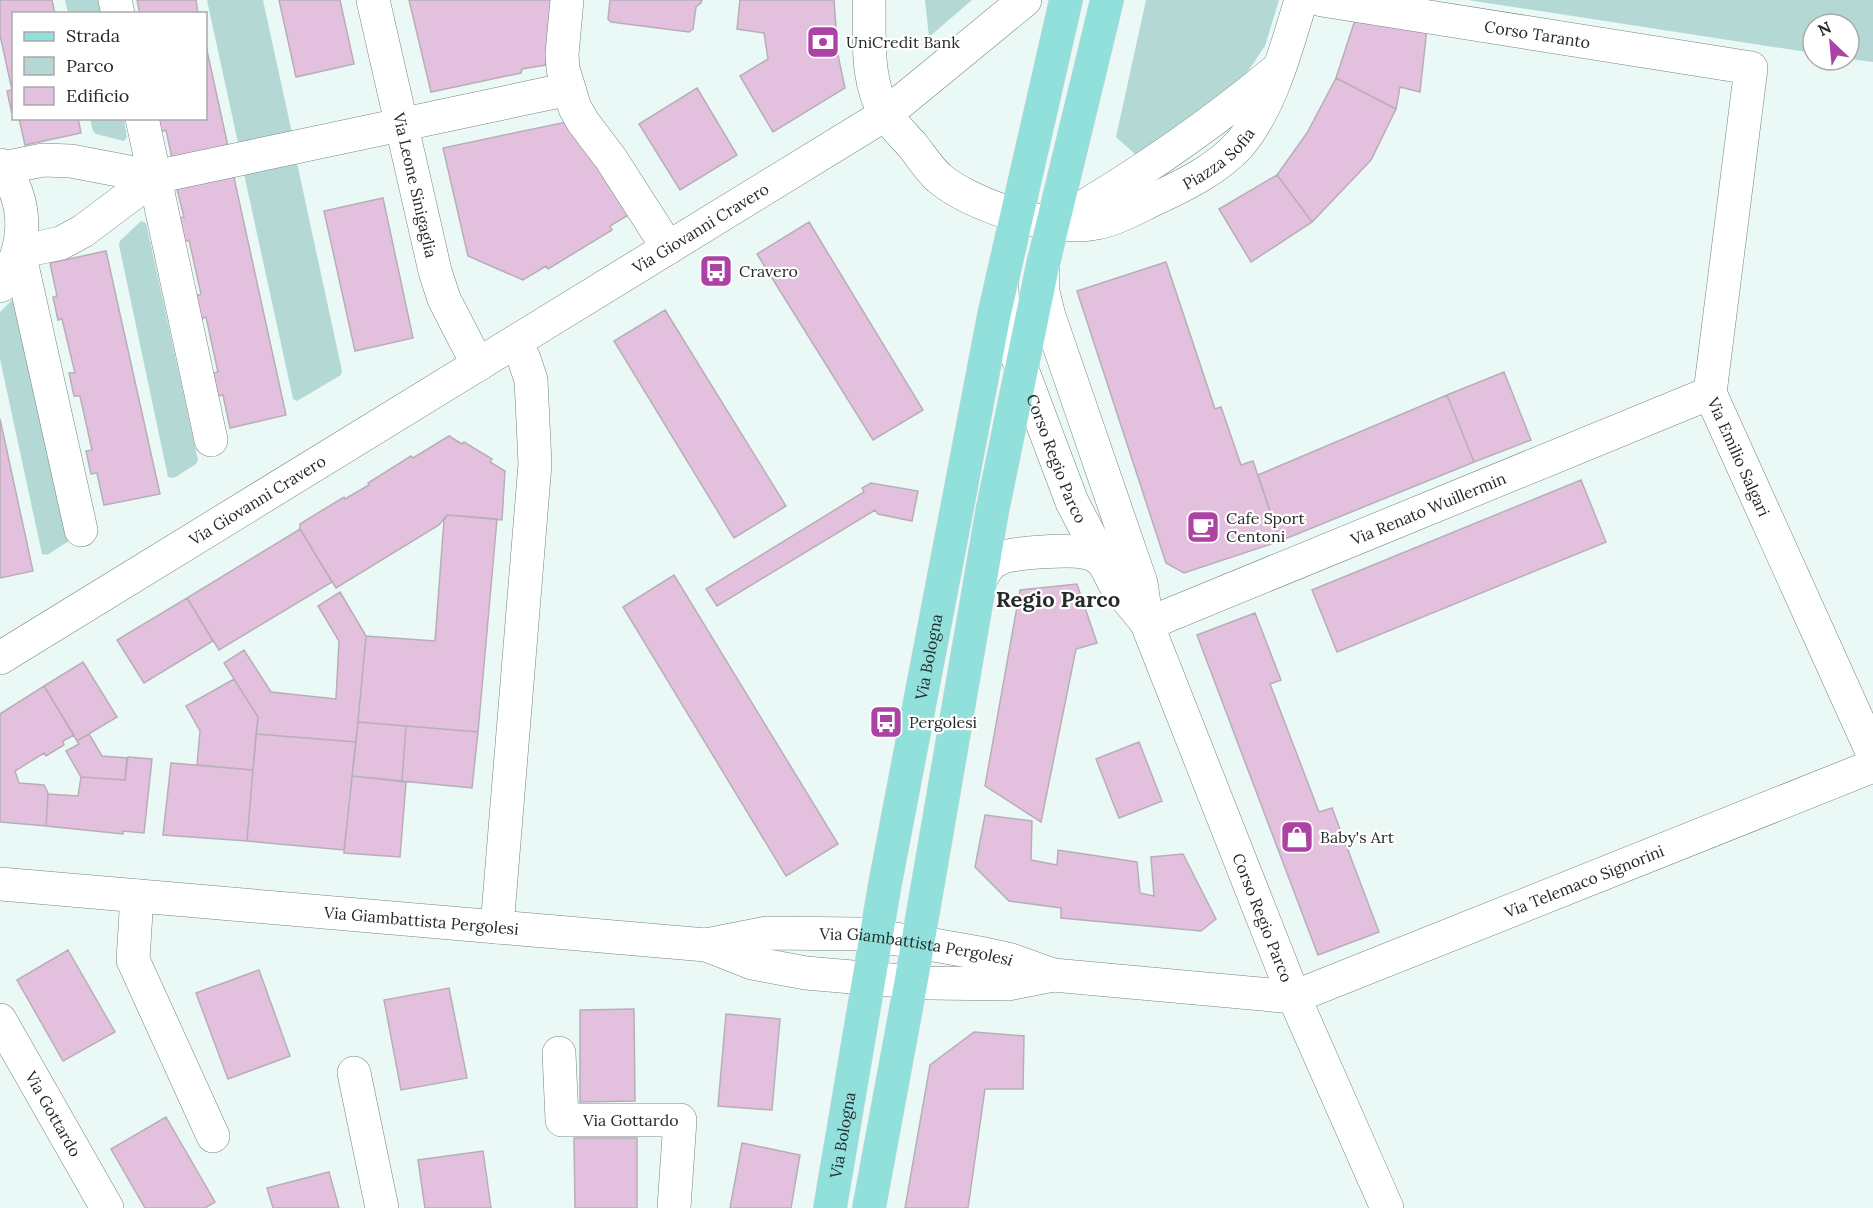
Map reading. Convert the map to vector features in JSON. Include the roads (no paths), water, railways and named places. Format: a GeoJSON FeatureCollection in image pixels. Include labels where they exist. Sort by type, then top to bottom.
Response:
{"type":"FeatureCollection","features":[{"type":"Feature","properties":{"kind":"main road"},"geometry":{"type":"LineString","coordinates":[[1016,214],[1066,0]]}},
{"type":"Feature","properties":{"kind":"main road"},"geometry":{"type":"LineString","coordinates":[[869,1208],[911,982],[996,493],[1043,264],[1107,0]]}},
{"type":"Feature","properties":{"kind":"main road","name":"Via Bologna"},"geometry":{"type":"LineString","coordinates":[[830,1208],[876,936],[1001,279],[1016,214]]}},
{"type":"Feature","properties":{"kind":"street","name":"Via Leone Sinigaglia"},"geometry":{"type":"LineString","coordinates":[[373,0],[435,271],[444,299],[478,365]]}},
{"type":"Feature","properties":{"kind":"street"},"geometry":{"type":"LineString","coordinates":[[567,0],[562,54],[563,69],[575,108],[668,248]]}},
{"type":"Feature","properties":{"kind":"street","name":"Piazza Sofia"},"geometry":{"type":"LineString","coordinates":[[869,0],[870,74],[886,114],[937,176],[963,195],[1016,214],[1054,224],[1081,225],[1099,223],[1171,192],[1210,169],[1239,145],[1258,115],[1280,67],[1301,0]]}},
{"type":"Feature","properties":{"kind":"street"},"geometry":{"type":"LineString","coordinates":[[886,114],[1025,0]]}},
{"type":"Feature","properties":{"kind":"street","name":"Corso Taranto"},"geometry":{"type":"LineString","coordinates":[[1322,0],[1751,68]]}},
{"type":"Feature","properties":{"kind":"street","name":"Via Emilio Salgari"},"geometry":{"type":"LineString","coordinates":[[1751,68],[1710,393],[1873,754]]}},
{"type":"Feature","properties":{"kind":"street"},"geometry":{"type":"LineString","coordinates":[[0,286],[14,265],[19,252],[22,226],[20,201],[16,189],[2,166],[43,160],[71,161],[155,177],[570,89]]}},
{"type":"Feature","properties":{"kind":"street","name":"Via Giovanni Cravero"},"geometry":{"type":"LineString","coordinates":[[0,658],[886,114]]}},
{"type":"Feature","properties":{"kind":"street"},"geometry":{"type":"LineString","coordinates":[[142,120],[211,440]]}},
{"type":"Feature","properties":{"kind":"street"},"geometry":{"type":"LineString","coordinates":[[19,252],[61,243],[83,231],[155,177]]}},
{"type":"Feature","properties":{"kind":"street"},"geometry":{"type":"LineString","coordinates":[[19,252],[81,530]]}},
{"type":"Feature","properties":{"kind":"street","name":"Corso Regio Parco"},"geometry":{"type":"LineString","coordinates":[[1043,264],[1043,292],[1141,583],[1148,624],[1293,998],[1387,1208]]}},
{"type":"Feature","properties":{"kind":"street","name":"Corso Regio Parco"},"geometry":{"type":"LineString","coordinates":[[1001,279],[1003,312],[1008,332],[1072,502],[1115,584],[1148,624]]}},
{"type":"Feature","properties":{"kind":"street"},"geometry":{"type":"LineString","coordinates":[[497,927],[535,464],[531,380],[524,359],[514,342]]}},
{"type":"Feature","properties":{"kind":"street","name":"Via Renato Wuillermin"},"geometry":{"type":"LineString","coordinates":[[1148,624],[1710,393]]}},
{"type":"Feature","properties":{"kind":"street"},"geometry":{"type":"LineString","coordinates":[[981,579],[987,568],[995,561],[1001,557],[1016,554],[1082,552],[1095,556],[1103,562]]}},
{"type":"Feature","properties":{"kind":"street","name":"Via Telemaco Signorini"},"geometry":{"type":"LineString","coordinates":[[1293,998],[1873,766]]}},
{"type":"Feature","properties":{"kind":"street","name":"Via Giambattista Pergolesi"},"geometry":{"type":"LineString","coordinates":[[0,884],[706,945],[767,933],[833,933],[876,936],[1008,959],[1053,975],[1293,998]]}},
{"type":"Feature","properties":{"kind":"street"},"geometry":{"type":"LineString","coordinates":[[137,896],[133,960],[213,1136]]}},
{"type":"Feature","properties":{"kind":"street","name":"Via Giambattista Pergolesi"},"geometry":{"type":"LineString","coordinates":[[706,945],[752,963],[806,973],[911,982],[1008,984],[1053,975]]}},
{"type":"Feature","properties":{"kind":"street","name":"Via Gottardo"},"geometry":{"type":"LineString","coordinates":[[0,1020],[107,1208]]}},
{"type":"Feature","properties":{"kind":"street","name":"Via Gottardo"},"geometry":{"type":"LineString","coordinates":[[559,1053],[562,1119],[680,1120],[675,1208]]}},
{"type":"Feature","properties":{"kind":"street"},"geometry":{"type":"LineString","coordinates":[[354,1073],[382,1208]]}},
{"type":"Feature","properties":{"kind":"place","name":"UniCredit Bank"},"geometry":{"type":"Point","coordinates":[823,42]}},
{"type":"Feature","properties":{"kind":"place","name":"Cravero"},"geometry":{"type":"Point","coordinates":[716,271]}},
{"type":"Feature","properties":{"kind":"place","name":"Cafe Sport Centoni"},"geometry":{"type":"Point","coordinates":[1203,527]}},
{"type":"Feature","properties":{"kind":"place","name":"Pergolesi"},"geometry":{"type":"Point","coordinates":[886,722]}},
{"type":"Feature","properties":{"kind":"place","name":"Baby's Art"},"geometry":{"type":"Point","coordinates":[1297,837]}},
{"type":"Feature","properties":{"kind":"district","name":"Regio Parco"},"geometry":{"type":"Point","coordinates":[1058,599]}}]}
